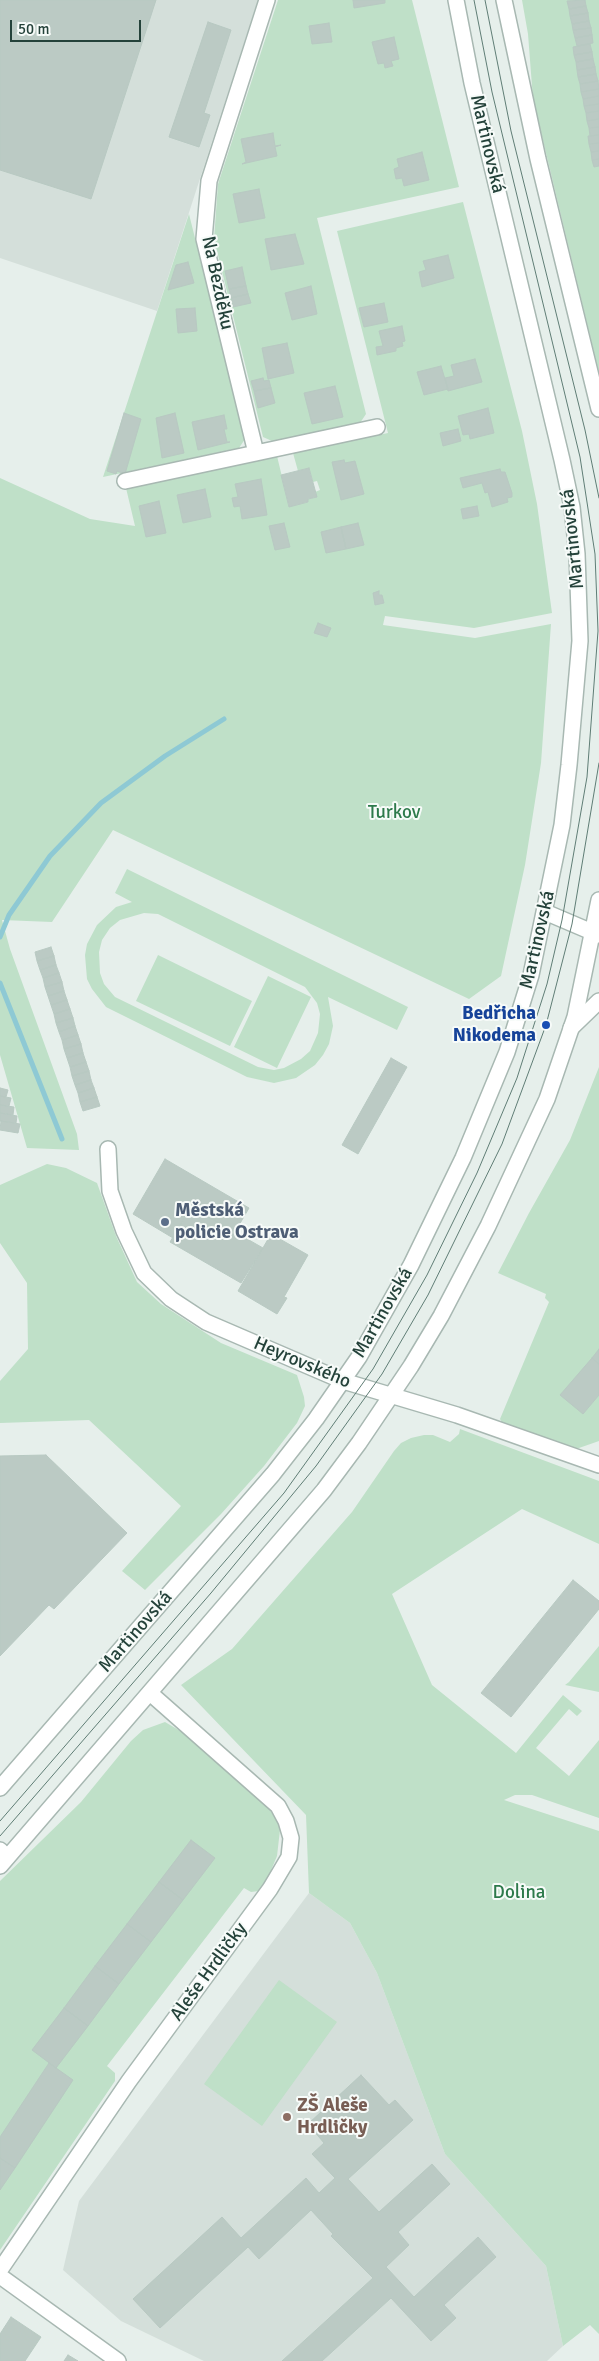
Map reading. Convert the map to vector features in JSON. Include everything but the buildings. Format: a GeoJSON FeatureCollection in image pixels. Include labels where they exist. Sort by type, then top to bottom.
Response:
{"type":"FeatureCollection","features":[{"type":"Feature","properties":{"kind":"street","name":"Na Bezděku"},"geometry":{"type":"LineString","coordinates":[[256,453],[204,239],[209,181],[267,0]]}},
{"type":"Feature","properties":{"kind":"street","name":"Martinovská"},"geometry":{"type":"LineString","coordinates":[[0,1788],[267,1481],[302,1438],[343,1381],[408,1272],[478,1126],[515,1028],[545,912],[562,825],[576,700],[580,612],[576,539],[555,428],[472,83],[456,0]]}},
{"type":"Feature","properties":{"kind":"street"},"geometry":{"type":"LineString","coordinates":[[504,0],[538,159],[599,409]]}},
{"type":"Feature","properties":{"kind":"street"},"geometry":{"type":"LineString","coordinates":[[126,481],[378,427]]}},
{"type":"Feature","properties":{"kind":"street"},"geometry":{"type":"LineString","coordinates":[[2,1858],[150,1693],[324,1490],[392,1396],[441,1316],[513,1175],[547,1099],[571,1028],[596,934],[599,900]]}},
{"type":"Feature","properties":{"kind":"street"},"geometry":{"type":"LineString","coordinates":[[545,912],[596,934]]}},
{"type":"Feature","properties":{"kind":"street"},"geometry":{"type":"LineString","coordinates":[[571,1028],[599,1001]]}},
{"type":"Feature","properties":{"kind":"street","name":"Heyrovského"},"geometry":{"type":"LineString","coordinates":[[108,1149],[110,1191],[124,1231],[144,1273],[171,1299],[206,1322],[343,1381],[482,1423],[597,1461]]}},
{"type":"Feature","properties":{"kind":"street","name":"Aleše Hrdličky"},"geometry":{"type":"LineString","coordinates":[[0,2270],[129,2081],[270,1889],[289,1857],[290,1838],[286,1821],[278,1806],[150,1693]]}},
{"type":"Feature","properties":{"kind":"street"},"geometry":{"type":"LineString","coordinates":[[0,2276],[118,2361]]}},
{"type":"Feature","properties":{"kind":"shaded area"},"geometry":{"type":"Polygon","coordinates":[[[0,0],[258,0],[157,311],[0,258],[0,0]]]}},
{"type":"Feature","properties":{"kind":"shaded area","name":"ZŠ Aleše Hrdličky"},"geometry":{"type":"Polygon","coordinates":[[[309,1893],[350,1923],[377,1973],[445,2154],[546,2266],[563,2346],[547,2361],[204,2361],[121,2321],[63,2270],[79,2201],[309,1893]]]}},
{"type":"Feature","properties":{"kind":"green space"},"geometry":{"type":"Polygon","coordinates":[[[278,0],[412,0],[459,187],[317,218],[366,414],[360,423],[272,441],[263,437],[214,239],[218,184],[278,0]]]}},
{"type":"Feature","properties":{"kind":"green space"},"geometry":{"type":"Polygon","coordinates":[[[522,0],[599,0],[599,373],[533,99],[528,34],[522,0]]]}},
{"type":"Feature","properties":{"kind":"green space","name":"Turkov"},"geometry":{"type":"Polygon","coordinates":[[[463,202],[522,431],[537,504],[552,613],[474,628],[385,616],[383,625],[475,638],[551,624],[541,763],[525,865],[501,976],[469,999],[113,830],[52,922],[2,920],[10,949],[77,1134],[79,1150],[27,1148],[0,1055],[0,478],[90,519],[135,526],[126,488],[277,456],[289,506],[308,502],[308,499],[316,497],[315,492],[320,490],[317,481],[313,482],[309,469],[298,471],[293,453],[388,433],[337,231],[463,202]]]}},
{"type":"Feature","properties":{"kind":"green space"},"geometry":{"type":"Polygon","coordinates":[[[189,214],[245,439],[239,448],[103,477],[189,214]]]}},
{"type":"Feature","properties":{"kind":"green space"},"geometry":{"type":"Polygon","coordinates":[[[127,869],[408,1007],[397,1030],[328,997],[333,1026],[329,1044],[315,1065],[296,1078],[274,1083],[247,1077],[106,1007],[92,989],[87,979],[85,955],[87,944],[97,925],[116,907],[132,902],[115,893],[127,869]],[[144,913],[120,920],[110,928],[102,940],[99,952],[100,973],[104,984],[115,997],[258,1067],[274,1070],[284,1068],[301,1059],[310,1051],[318,1033],[320,1014],[317,1003],[305,987],[158,914],[144,913]]]}},
{"type":"Feature","properties":{"kind":"green space"},"geometry":{"type":"Polygon","coordinates":[[[158,955],[252,1001],[230,1046],[136,1001],[158,955]]]}},
{"type":"Feature","properties":{"kind":"green space"},"geometry":{"type":"Polygon","coordinates":[[[268,976],[311,997],[277,1068],[234,1047],[268,976]]]}},
{"type":"Feature","properties":{"kind":"green space"},"geometry":{"type":"Polygon","coordinates":[[[599,1067],[599,1441],[579,1448],[560,1448],[505,1428],[500,1419],[549,1302],[545,1298],[546,1294],[498,1273],[570,1140],[599,1067]]]}},
{"type":"Feature","properties":{"kind":"green space"},"geometry":{"type":"Polygon","coordinates":[[[47,1164],[66,1168],[97,1183],[116,1236],[137,1282],[161,1304],[221,1343],[297,1375],[304,1397],[305,1406],[297,1423],[264,1466],[221,1514],[145,1590],[122,1571],[181,1506],[89,1420],[0,1423],[0,1381],[28,1349],[27,1283],[0,1243],[0,1185],[47,1164]]]}},
{"type":"Feature","properties":{"kind":"green space","name":"Dolina"},"geometry":{"type":"Polygon","coordinates":[[[460,1429],[599,1481],[599,1544],[522,1509],[392,1594],[432,1685],[516,1753],[563,1695],[582,1711],[577,1716],[569,1709],[536,1748],[569,1776],[599,1740],[599,1818],[532,1795],[515,1795],[504,1800],[599,1831],[599,2334],[590,2325],[563,2346],[546,2266],[445,2154],[377,1973],[350,1923],[309,1893],[306,1815],[181,1685],[232,1649],[352,1512],[401,1443],[424,1435],[433,1435],[450,1442],[459,1434],[460,1429]]]}},
{"type":"Feature","properties":{"kind":"green space"},"geometry":{"type":"Polygon","coordinates":[[[599,1646],[599,1692],[565,1685],[569,1682],[599,1646]]]}},
{"type":"Feature","properties":{"kind":"green space"},"geometry":{"type":"Polygon","coordinates":[[[165,1722],[182,1732],[269,1809],[277,1820],[280,1830],[277,1856],[267,1880],[259,1891],[251,1892],[244,1888],[107,2066],[115,2073],[115,2081],[0,2250],[0,1881],[81,1802],[131,1741],[143,1730],[165,1722]]]}},
{"type":"Feature","properties":{"kind":"green space"},"geometry":{"type":"Polygon","coordinates":[[[279,1980],[337,2022],[262,2126],[204,2084],[279,1980]]]}},
{"type":"Feature","properties":{"kind":"waterway"},"geometry":{"type":"LineString","coordinates":[[0,937],[9,915],[50,856],[101,803],[165,756],[224,719]]}},
{"type":"Feature","properties":{"kind":"waterway"},"geometry":{"type":"LineString","coordinates":[[0,983],[62,1139]]}},
{"type":"Feature","properties":{"kind":"tram line"},"geometry":{"type":"LineString","coordinates":[[0,1821],[284,1493],[373,1369],[427,1275],[477,1173],[517,1078],[547,984],[562,920],[587,777],[598,631],[595,554],[580,457],[492,92],[474,0]]}},
{"type":"Feature","properties":{"kind":"tram line"},"geometry":{"type":"LineString","coordinates":[[485,0],[511,131],[585,430],[599,498]]}},
{"type":"Feature","properties":{"kind":"tram line"},"geometry":{"type":"LineString","coordinates":[[0,1836],[211,1593],[316,1466],[382,1374],[428,1295],[502,1144],[546,1025],[572,924],[599,763]]}},
{"type":"Feature","properties":{"kind":"place","name":"Bedřicha Nikodema"},"geometry":{"type":"Point","coordinates":[546,1025]}},
{"type":"Feature","properties":{"kind":"place","name":"Městská policie Ostrava"},"geometry":{"type":"Point","coordinates":[165,1222]}},
{"type":"Feature","properties":{"kind":"place","name":"ZŠ Aleše Hrdličky"},"geometry":{"type":"Point","coordinates":[287,2117]}}]}
